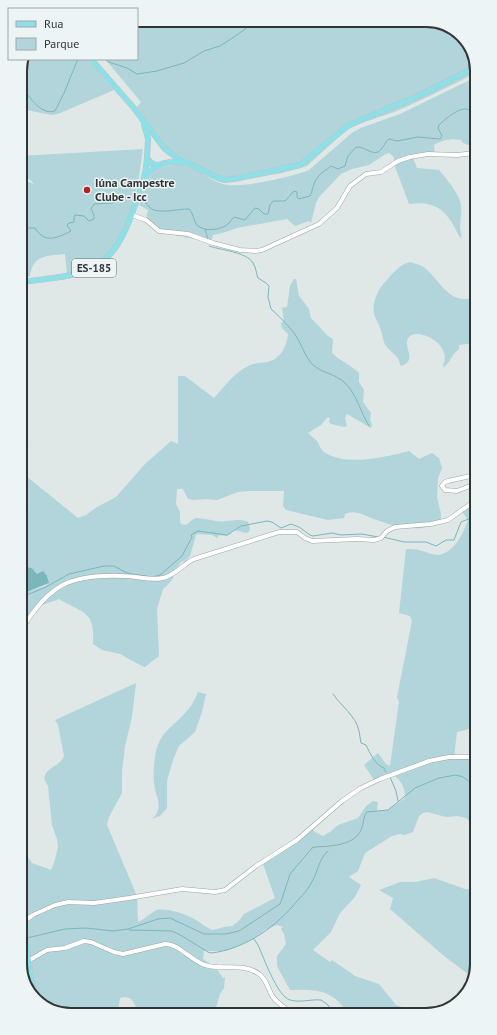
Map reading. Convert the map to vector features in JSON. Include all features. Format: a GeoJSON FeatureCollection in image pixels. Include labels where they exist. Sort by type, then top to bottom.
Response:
{"type":"FeatureCollection","features":[{"type":"Feature","properties":{"kind":"main road","name":"ES-185"},"geometry":{"type":"LineString","coordinates":[[92,60],[133,107],[163,148]]}},
{"type":"Feature","properties":{"kind":"main road"},"geometry":{"type":"LineString","coordinates":[[147,151],[154,146],[163,148],[176,158],[225,180],[300,165],[349,125],[414,98],[470,70]]}},
{"type":"Feature","properties":{"kind":"main road","name":"ES-185"},"geometry":{"type":"LineString","coordinates":[[143,121],[148,139],[144,181]]}},
{"type":"Feature","properties":{"kind":"main road"},"geometry":{"type":"LineString","coordinates":[[159,164],[166,157],[163,148]]}},
{"type":"Feature","properties":{"kind":"main road"},"geometry":{"type":"LineString","coordinates":[[147,158],[152,164],[173,162],[190,164]]}},
{"type":"Feature","properties":{"kind":"main road","name":"ES-185"},"geometry":{"type":"LineString","coordinates":[[27,281],[74,275],[98,266],[108,258],[116,248],[126,230],[144,181],[149,172],[159,164]]}},
{"type":"Feature","properties":{"kind":"main road"},"geometry":{"type":"LineString","coordinates":[[27,953],[33,985]]}},
{"type":"Feature","properties":{"kind":"street"},"geometry":{"type":"LineString","coordinates":[[132,215],[146,220],[159,231],[188,234],[213,243],[240,250],[262,250],[319,224],[337,208],[350,186],[366,174],[382,172],[398,161],[410,157],[428,154],[457,155],[470,153]]}},
{"type":"Feature","properties":{"kind":"street"},"geometry":{"type":"LineString","coordinates":[[470,476],[445,482],[442,486],[445,490],[455,491],[470,486]]}},
{"type":"Feature","properties":{"kind":"street"},"geometry":{"type":"LineString","coordinates":[[27,622],[38,605],[46,597],[56,588],[73,580],[88,577],[123,576],[161,579],[175,573],[194,559],[279,532],[297,532],[312,541],[357,539],[374,540],[381,538],[395,527],[431,524],[448,520],[470,504]]}},
{"type":"Feature","properties":{"kind":"street"},"geometry":{"type":"LineString","coordinates":[[27,920],[33,915],[55,905],[68,902],[94,903],[182,889],[215,892],[225,890],[256,866],[297,840],[342,801],[361,788],[433,760],[449,756],[470,757]]}},
{"type":"Feature","properties":{"kind":"street"},"geometry":{"type":"LineString","coordinates":[[28,961],[47,950],[65,948],[84,941],[124,954],[165,944],[172,945],[203,965],[246,969],[258,972],[264,979],[273,997],[286,1008]]}},
{"type":"Feature","properties":{"kind":"street"},"geometry":{"type":"LineString","coordinates":[[28,973],[31,978]]}},
{"type":"Feature","properties":{"kind":"green space"},"geometry":{"type":"Polygon","coordinates":[[[138,27],[429,27],[443,30],[453,36],[461,44],[467,54],[470,71],[470,76],[427,97],[399,110],[350,128],[307,166],[282,173],[231,182],[223,180],[168,149],[137,107],[141,102],[106,60],[138,60],[138,27]]]}},
{"type":"Feature","properties":{"kind":"green space"},"geometry":{"type":"Polygon","coordinates":[[[29,60],[88,60],[114,90],[58,114],[52,115],[27,110],[27,68],[29,60]]]}},
{"type":"Feature","properties":{"kind":"green space"},"geometry":{"type":"Polygon","coordinates":[[[470,80],[470,145],[467,145],[458,139],[451,139],[434,145],[435,155],[413,158],[417,168],[439,170],[455,192],[461,205],[461,238],[446,214],[434,206],[419,203],[409,204],[394,164],[394,157],[389,153],[369,165],[352,169],[341,174],[319,197],[311,223],[309,221],[295,226],[287,219],[237,228],[213,235],[211,244],[156,231],[146,219],[148,210],[139,205],[150,178],[159,169],[166,166],[186,166],[198,171],[212,180],[228,185],[269,181],[292,176],[309,170],[353,132],[400,114],[470,80]]]}},
{"type":"Feature","properties":{"kind":"green space"},"geometry":{"type":"Polygon","coordinates":[[[143,149],[135,197],[124,229],[116,243],[106,255],[90,267],[67,274],[65,254],[46,256],[37,260],[30,276],[27,278],[27,181],[35,185],[27,177],[27,156],[143,149]]]}},
{"type":"Feature","properties":{"kind":"green space"},"geometry":{"type":"Polygon","coordinates":[[[410,262],[422,266],[451,295],[458,298],[470,298],[470,344],[459,345],[459,349],[444,367],[445,357],[443,350],[439,344],[427,336],[414,334],[410,336],[407,340],[409,360],[402,366],[400,365],[396,356],[385,344],[375,316],[375,300],[383,284],[403,265],[410,262]]]}},
{"type":"Feature","properties":{"kind":"green space"},"geometry":{"type":"Polygon","coordinates":[[[294,279],[296,279],[299,296],[309,309],[311,318],[328,336],[333,339],[332,353],[359,373],[359,382],[364,390],[363,402],[371,413],[371,428],[347,414],[345,418],[347,426],[344,427],[331,424],[328,417],[321,425],[308,433],[317,441],[324,452],[333,457],[343,459],[354,460],[377,458],[409,451],[419,459],[432,453],[439,458],[442,468],[438,478],[437,497],[441,521],[425,528],[407,528],[388,524],[355,512],[345,514],[344,518],[328,520],[286,510],[283,506],[284,491],[238,492],[217,500],[193,500],[188,499],[183,489],[177,489],[176,504],[180,512],[181,524],[186,525],[196,518],[220,521],[240,520],[248,522],[250,528],[249,532],[247,533],[234,530],[231,534],[226,536],[219,535],[217,538],[212,535],[196,535],[190,556],[185,561],[181,562],[172,576],[174,577],[163,589],[157,609],[159,656],[145,667],[120,654],[102,650],[93,644],[92,624],[86,614],[59,599],[37,607],[27,619],[27,592],[45,586],[49,583],[47,576],[37,574],[32,568],[27,567],[27,477],[78,518],[86,515],[97,507],[116,497],[145,464],[171,441],[178,444],[178,376],[185,376],[214,398],[231,379],[243,369],[253,364],[272,361],[282,352],[288,334],[282,328],[281,323],[284,321],[282,308],[287,307],[290,286],[294,279]]]}},
{"type":"Feature","properties":{"kind":"green space"},"geometry":{"type":"Polygon","coordinates":[[[470,504],[470,728],[457,732],[454,757],[470,758],[470,822],[466,818],[457,816],[446,817],[427,812],[423,813],[419,816],[413,832],[404,835],[400,834],[392,836],[365,853],[358,871],[349,877],[361,885],[355,897],[340,913],[331,932],[313,950],[330,962],[332,960],[355,976],[379,984],[396,1005],[405,1008],[344,1008],[336,999],[323,992],[290,990],[277,966],[277,956],[286,944],[284,934],[281,929],[283,927],[277,925],[265,930],[253,939],[229,950],[204,951],[203,959],[216,968],[223,978],[225,977],[224,988],[220,994],[216,1008],[136,1008],[133,1001],[124,997],[120,998],[118,1008],[68,1008],[57,1006],[44,999],[33,986],[27,948],[27,856],[32,863],[51,870],[58,847],[52,825],[48,786],[45,780],[46,772],[58,764],[64,756],[58,725],[55,720],[136,683],[132,717],[125,746],[122,771],[122,793],[109,817],[107,825],[137,896],[138,922],[155,911],[161,910],[186,915],[213,930],[232,926],[239,921],[244,914],[275,898],[262,861],[311,828],[323,836],[338,825],[358,818],[366,806],[373,801],[378,802],[377,811],[386,811],[405,798],[402,784],[397,777],[390,775],[374,780],[364,765],[378,753],[386,764],[390,766],[399,702],[397,697],[412,621],[410,616],[399,613],[406,549],[418,550],[438,555],[449,551],[461,537],[468,520],[461,510],[470,504]]]}},
{"type":"Feature","properties":{"kind":"green space"},"geometry":{"type":"Polygon","coordinates":[[[198,692],[206,694],[195,732],[179,746],[173,760],[167,781],[167,808],[160,816],[152,819],[159,806],[154,776],[155,760],[159,742],[166,732],[189,708],[198,692]]]}},
{"type":"Feature","properties":{"kind":"green space"},"geometry":{"type":"Polygon","coordinates":[[[434,878],[470,889],[470,964],[469,975],[443,955],[390,909],[393,898],[379,890],[400,882],[416,882],[434,878]]]}},
{"type":"Feature","properties":{"kind":"shaded area"},"geometry":{"type":"Polygon","coordinates":[[[27,567],[32,568],[37,574],[43,571],[47,576],[49,583],[27,592],[27,567]]]}},
{"type":"Feature","properties":{"kind":"waterway"},"geometry":{"type":"LineString","coordinates":[[106,60],[127,68],[137,74],[157,71],[184,63],[204,51],[220,46],[248,27]]}},
{"type":"Feature","properties":{"kind":"waterway"},"geometry":{"type":"LineString","coordinates":[[27,94],[39,107],[49,112],[55,111],[78,60]]}},
{"type":"Feature","properties":{"kind":"waterway"},"geometry":{"type":"LineString","coordinates":[[139,199],[144,201],[150,208],[158,211],[189,209],[198,226],[209,230],[217,229],[228,224],[234,217],[245,220],[255,208],[259,209],[264,214],[268,214],[270,205],[273,201],[285,201],[294,191],[297,192],[297,197],[299,199],[310,196],[319,175],[331,166],[338,169],[345,166],[348,156],[356,147],[375,153],[378,152],[389,139],[397,141],[418,137],[440,139],[442,136],[438,128],[439,125],[457,111],[466,109],[470,111]]}},
{"type":"Feature","properties":{"kind":"waterway"},"geometry":{"type":"LineString","coordinates":[[27,226],[29,228],[35,228],[39,233],[47,238],[61,236],[71,231],[67,225],[74,222],[75,215],[84,216],[89,221],[94,219],[91,209],[94,204],[112,203],[126,198],[136,198]]}},
{"type":"Feature","properties":{"kind":"waterway"},"geometry":{"type":"LineString","coordinates":[[205,229],[208,239]]}},
{"type":"Feature","properties":{"kind":"waterway"},"geometry":{"type":"LineString","coordinates":[[209,246],[239,254],[250,259],[255,266],[258,278],[269,286],[268,297],[271,309],[294,333],[313,365],[341,380],[349,387],[369,426]]}},
{"type":"Feature","properties":{"kind":"waterway"},"geometry":{"type":"LineString","coordinates":[[383,537],[404,542],[426,542],[436,546],[446,540],[454,540],[461,522],[470,518]]}},
{"type":"Feature","properties":{"kind":"waterway"},"geometry":{"type":"LineString","coordinates":[[27,595],[46,587],[69,574],[104,566],[114,566],[127,573],[152,577],[160,575],[182,556],[192,537],[191,535],[198,531],[227,535],[241,526],[267,521],[272,522],[281,528],[291,524],[313,536],[332,533],[341,535],[362,534],[378,537]]}},
{"type":"Feature","properties":{"kind":"waterway"},"geometry":{"type":"LineString","coordinates":[[333,694],[355,721],[359,731],[361,743],[366,745],[375,762],[384,768],[386,772]]}},
{"type":"Feature","properties":{"kind":"waterway"},"geometry":{"type":"LineString","coordinates":[[27,938],[65,929],[86,928],[113,931],[128,929],[158,919],[170,918],[204,934],[226,934],[239,931],[280,904],[290,874],[312,848],[341,844],[353,839],[361,830],[367,812],[388,810],[415,788],[439,778],[456,775],[463,777],[470,782]]}},
{"type":"Feature","properties":{"kind":"waterway"},"geometry":{"type":"LineString","coordinates":[[390,777],[396,791],[398,801]]}},
{"type":"Feature","properties":{"kind":"waterway"},"geometry":{"type":"LineString","coordinates":[[129,930],[172,931],[211,953],[236,947],[260,935],[290,910],[310,886],[321,861],[328,851]]}},
{"type":"Feature","properties":{"kind":"waterway"},"geometry":{"type":"LineString","coordinates":[[254,939],[280,992],[285,997],[294,1001],[321,1000],[330,1008]]}},
{"type":"Feature","properties":{"kind":"place","name":"Iúna Campestre Clube - Icc"},"geometry":{"type":"Point","coordinates":[87,190]}}]}
